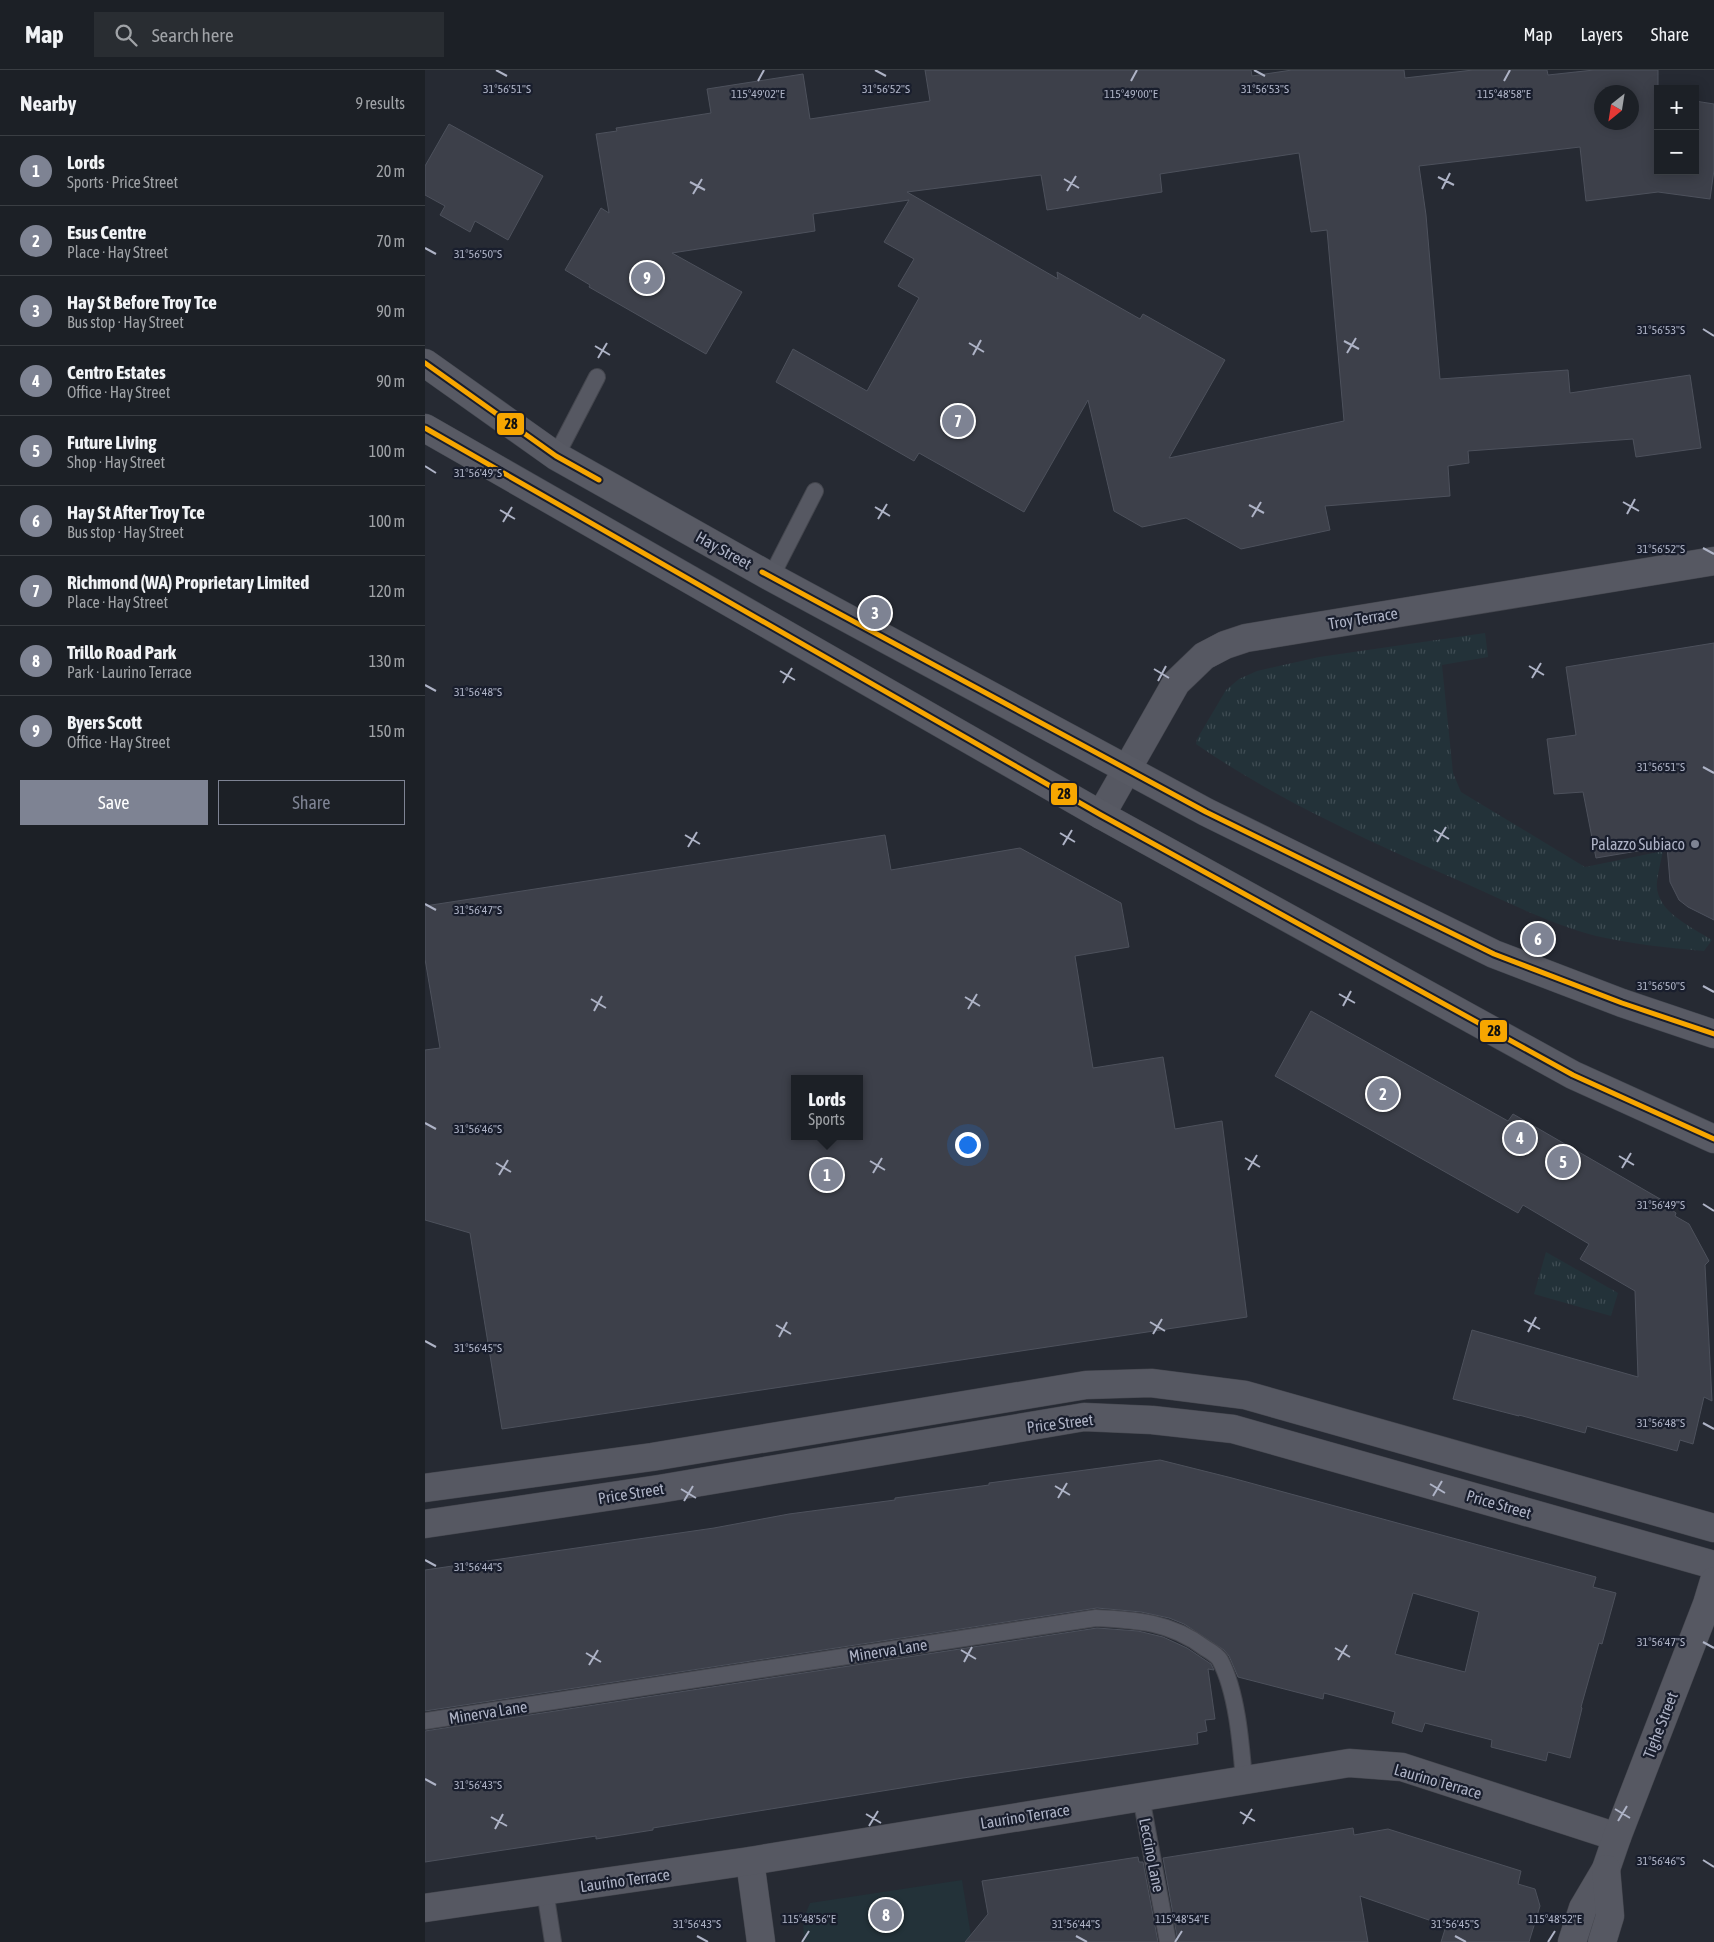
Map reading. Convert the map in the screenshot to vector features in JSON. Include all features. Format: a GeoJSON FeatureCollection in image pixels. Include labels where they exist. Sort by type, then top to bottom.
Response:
{"type":"FeatureCollection","features":[{"type":"Feature","properties":{"kind":"main road","name":"Hay Street"},"geometry":{"type":"LineString","coordinates":[[425,363],[556,456],[771,577],[1206,812],[1495,954],[1622,1003],[1714,1034]]}},
{"type":"Feature","properties":{"kind":"main road"},"geometry":{"type":"LineString","coordinates":[[425,428],[1101,815],[1573,1075],[1714,1139]]}},
{"type":"Feature","properties":{"kind":"street","name":"Troy Terrace"},"geometry":{"type":"LineString","coordinates":[[1101,815],[1176,683],[1204,656],[1225,645],[1246,638],[1714,561]]}},
{"type":"Feature","properties":{"kind":"street","name":"Price Street"},"geometry":{"type":"LineString","coordinates":[[425,1488],[652,1457],[1086,1385],[1151,1383],[1245,1395],[1714,1528]]}},
{"type":"Feature","properties":{"kind":"street","name":"Price Street"},"geometry":{"type":"LineString","coordinates":[[425,1524],[659,1489],[1085,1417],[1152,1420],[1233,1429],[1714,1565]]}},
{"type":"Feature","properties":{"kind":"street","name":"Tighe Street"},"geometry":{"type":"LineString","coordinates":[[1572,1942],[1583,1908],[1607,1868],[1617,1837],[1712,1597]]}},
{"type":"Feature","properties":{"kind":"street","name":"Laurino Terrace"},"geometry":{"type":"LineString","coordinates":[[425,1908],[750,1861],[1349,1763],[1402,1767],[1617,1837]]}},
{"type":"Feature","properties":{"kind":"street"},"geometry":{"type":"LineString","coordinates":[[750,1861],[761,1942]]}},
{"type":"Feature","properties":{"kind":"street","name":"Tighe Street"},"geometry":{"type":"LineString","coordinates":[[1602,1942],[1610,1916],[1607,1868]]}},
{"type":"Feature","properties":{"kind":"lane"},"geometry":{"type":"LineString","coordinates":[[556,456],[597,376]]}},
{"type":"Feature","properties":{"kind":"lane"},"geometry":{"type":"LineString","coordinates":[[771,577],[815,491]]}},
{"type":"Feature","properties":{"kind":"lane","name":"Minerva Lane"},"geometry":{"type":"LineString","coordinates":[[425,1721],[1096,1618],[1120,1619],[1161,1624],[1196,1641],[1219,1658],[1231,1688],[1242,1751],[1244,1780]]}},
{"type":"Feature","properties":{"kind":"lane","name":"Leccino Lane"},"geometry":{"type":"LineString","coordinates":[[1141,1797],[1168,1942]]}},
{"type":"Feature","properties":{"kind":"lane"},"geometry":{"type":"LineString","coordinates":[[545,1891],[553,1942]]}},
{"type":"Feature","properties":{"kind":"green space"},"geometry":{"type":"Polygon","coordinates":[[[1485,633],[1488,657],[1442,665],[1453,773],[1461,792],[1585,867],[1663,851],[1657,878],[1658,892],[1668,910],[1685,924],[1712,940],[1704,951],[1609,939],[1547,920],[1329,821],[1261,785],[1196,744],[1197,739],[1226,690],[1239,679],[1257,671],[1319,657],[1485,633]]]}},
{"type":"Feature","properties":{"kind":"green space"},"geometry":{"type":"Polygon","coordinates":[[[1546,1252],[1618,1293],[1611,1316],[1534,1294],[1546,1252]]]}},
{"type":"Feature","properties":{"kind":"green space"},"geometry":{"type":"Polygon","coordinates":[[[962,1880],[972,1942],[804,1942],[803,1920],[810,1903],[962,1880]]]}},
{"type":"Feature","properties":{"kind":"building"},"geometry":{"type":"Polygon","coordinates":[[[925,70],[1251,70],[1252,76],[1292,70],[1404,70],[1405,78],[1473,70],[1547,70],[1548,75],[1594,70],[1658,70],[1658,85],[1654,85],[1654,175],[1699,175],[1699,102],[1714,104],[1714,170],[1710,199],[1658,192],[1586,201],[1580,147],[1419,166],[1426,215],[1440,379],[1568,370],[1570,393],[1690,375],[1701,448],[1636,457],[1633,439],[1468,451],[1469,463],[1448,466],[1450,496],[1325,506],[1330,530],[1241,549],[1186,518],[1142,527],[1114,511],[1088,400],[1024,512],[919,453],[914,461],[776,382],[793,349],[867,391],[919,298],[898,286],[914,259],[884,242],[909,200],[813,214],[815,231],[672,253],[742,292],[706,354],[589,287],[590,285],[565,270],[601,208],[609,213],[596,134],[617,131],[616,128],[711,113],[707,89],[803,74],[810,119],[930,101],[925,70]],[[1299,153],[1160,174],[1162,192],[1047,210],[1041,175],[907,192],[1058,279],[1057,272],[1140,319],[1143,314],[1225,360],[1169,458],[1344,421],[1327,230],[1311,232],[1299,153]]]}},
{"type":"Feature","properties":{"kind":"building"},"geometry":{"type":"Polygon","coordinates":[[[449,124],[543,176],[508,240],[475,221],[470,232],[440,215],[445,206],[425,195],[425,166],[449,124]]]}},
{"type":"Feature","properties":{"kind":"building"},"geometry":{"type":"Polygon","coordinates":[[[1714,643],[1714,920],[1688,907],[1679,900],[1670,882],[1667,846],[1596,858],[1583,792],[1554,794],[1547,739],[1576,735],[1566,667],[1714,643]]]}},
{"type":"Feature","properties":{"kind":"building"},"geometry":{"type":"Polygon","coordinates":[[[885,835],[891,870],[1020,848],[1121,903],[1129,947],[1075,956],[1093,1068],[1163,1057],[1175,1129],[1222,1121],[1247,1317],[502,1429],[470,1233],[425,1220],[425,1050],[440,1048],[425,959],[425,906],[885,835]]]}},
{"type":"Feature","properties":{"kind":"building"},"geometry":{"type":"Polygon","coordinates":[[[1311,1011],[1508,1121],[1513,1114],[1674,1207],[1672,1210],[1676,1213],[1675,1216],[1689,1224],[1709,1261],[1705,1265],[1712,1401],[1704,1397],[1693,1444],[1680,1440],[1677,1451],[1587,1426],[1585,1433],[1453,1399],[1472,1330],[1638,1377],[1635,1291],[1580,1259],[1589,1244],[1523,1205],[1518,1213],[1275,1076],[1311,1011]]]}},
{"type":"Feature","properties":{"kind":"building"},"geometry":{"type":"Polygon","coordinates":[[[1160,1460],[1596,1577],[1593,1587],[1616,1593],[1602,1644],[1599,1643],[1581,1707],[1570,1758],[1548,1752],[1546,1761],[1491,1747],[1492,1740],[1425,1723],[1422,1732],[1392,1723],[1395,1712],[1324,1693],[1323,1699],[1238,1677],[1229,1656],[1224,1650],[1184,1624],[1169,1618],[1141,1612],[1097,1608],[425,1711],[425,1570],[714,1528],[789,1514],[989,1485],[989,1483],[1160,1460]],[[1413,1593],[1395,1654],[1465,1672],[1479,1612],[1413,1593]]]}},
{"type":"Feature","properties":{"kind":"building"},"geometry":{"type":"Polygon","coordinates":[[[1097,1628],[1138,1631],[1163,1637],[1187,1648],[1211,1664],[1214,1670],[1208,1669],[1215,1719],[1205,1720],[1207,1731],[1197,1733],[1198,1744],[963,1778],[653,1828],[653,1830],[596,1839],[596,1836],[425,1862],[425,1731],[1097,1628]]]}},
{"type":"Feature","properties":{"kind":"building"},"geometry":{"type":"Polygon","coordinates":[[[1353,1828],[1354,1835],[1388,1829],[1521,1871],[1518,1884],[1535,1889],[1540,1906],[1529,1942],[1441,1942],[1446,1926],[1360,1896],[1368,1942],[1178,1942],[1163,1858],[1353,1828]]]}},
{"type":"Feature","properties":{"kind":"building"},"geometry":{"type":"Polygon","coordinates":[[[1138,1857],[1139,1862],[1143,1862],[1158,1942],[965,1942],[988,1914],[982,1881],[1138,1857]]]}},
{"type":"Feature","properties":{"kind":"transit line","name":"28"},"geometry":{"type":"LineString","coordinates":[[425,363],[556,456],[599,480]]}},
{"type":"Feature","properties":{"kind":"transit line","name":"28"},"geometry":{"type":"LineString","coordinates":[[425,428],[1101,815],[1573,1075],[1714,1139]]}},
{"type":"Feature","properties":{"kind":"transit line","name":"28"},"geometry":{"type":"LineString","coordinates":[[762,572],[1206,812],[1494,954],[1622,1003],[1714,1034]]}},
{"type":"Feature","properties":{"kind":"place","name":"Byers Scott"},"geometry":{"type":"Point","coordinates":[647,278]}},
{"type":"Feature","properties":{"kind":"place","name":"Richmond (WA) Proprietary Limited"},"geometry":{"type":"Point","coordinates":[958,421]}},
{"type":"Feature","properties":{"kind":"place","name":"Hay St Before Troy Tce"},"geometry":{"type":"Point","coordinates":[875,613]}},
{"type":"Feature","properties":{"kind":"place","name":"Palazzo Subiaco"},"geometry":{"type":"Point","coordinates":[1695,844]}},
{"type":"Feature","properties":{"kind":"place","name":"Hay St After Troy Tce"},"geometry":{"type":"Point","coordinates":[1538,939]}},
{"type":"Feature","properties":{"kind":"place","name":"Esus Centre"},"geometry":{"type":"Point","coordinates":[1383,1094]}},
{"type":"Feature","properties":{"kind":"place","name":"Centro Estates"},"geometry":{"type":"Point","coordinates":[1520,1138]}},
{"type":"Feature","properties":{"kind":"place","name":"Future Living"},"geometry":{"type":"Point","coordinates":[1563,1162]}},
{"type":"Feature","properties":{"kind":"place","name":"Lords"},"geometry":{"type":"Point","coordinates":[827,1175]}},
{"type":"Feature","properties":{"kind":"place","name":"Trillo Road Park"},"geometry":{"type":"Point","coordinates":[886,1915]}}]}
